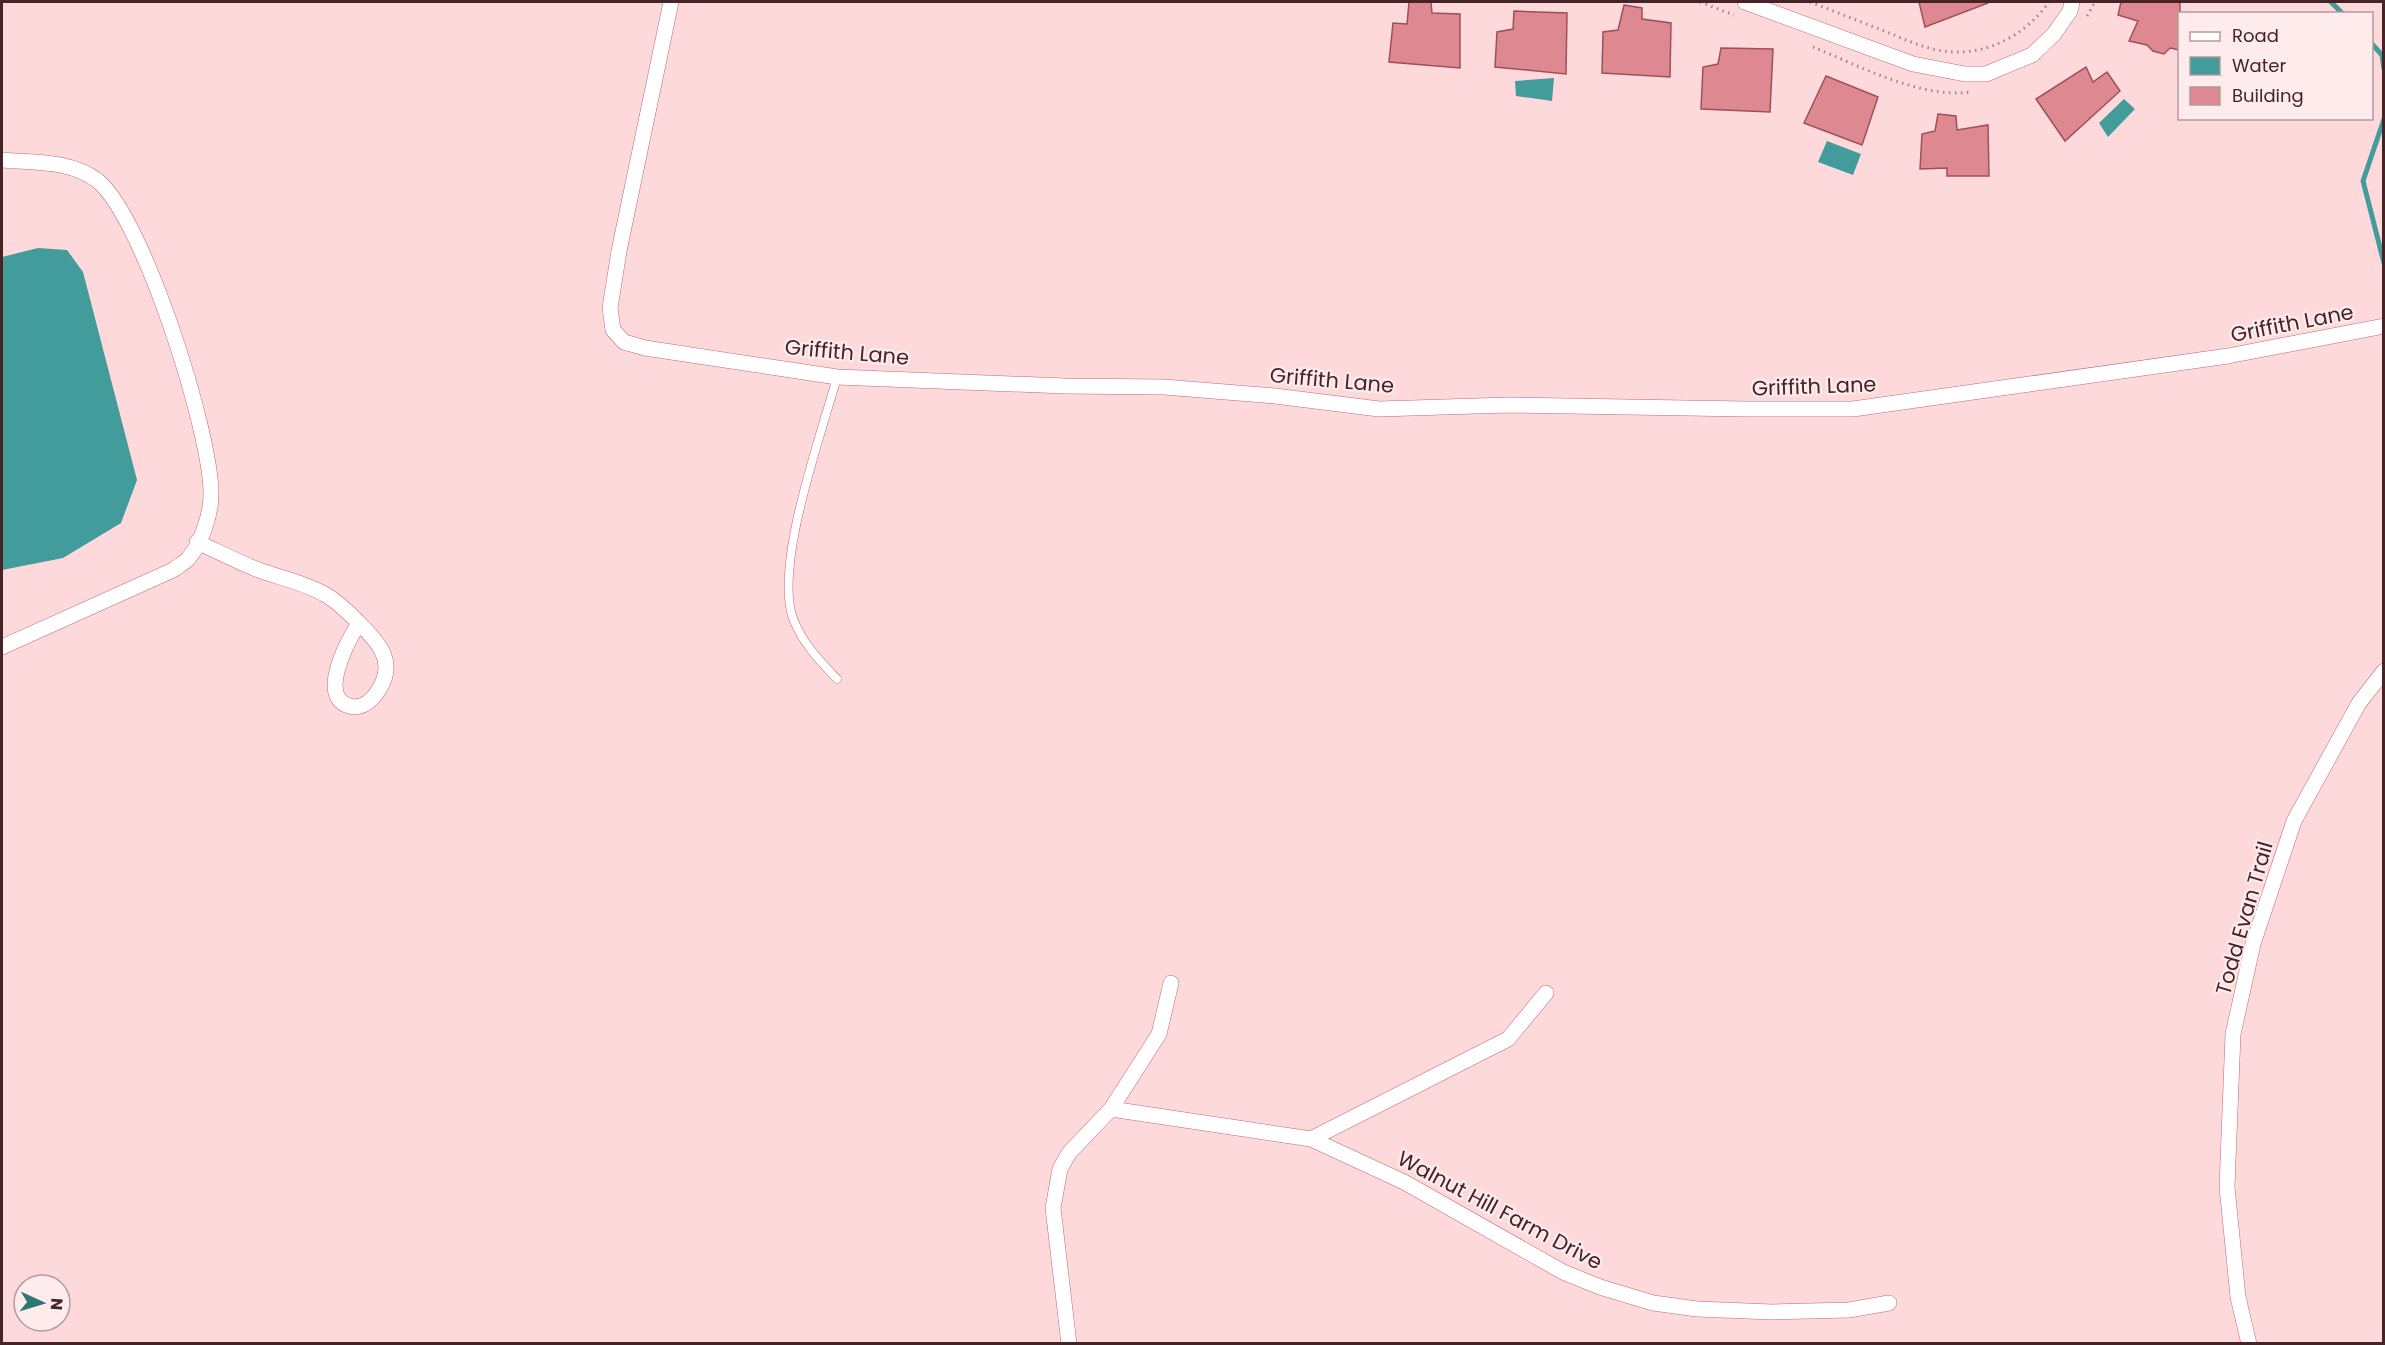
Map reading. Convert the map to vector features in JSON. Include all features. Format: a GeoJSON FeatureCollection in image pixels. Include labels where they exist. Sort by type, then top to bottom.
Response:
{"type":"FeatureCollection","features":[{"type":"Feature","properties":{"kind":"street","name":"Griffith Lane"},"geometry":{"type":"LineString","coordinates":[[671,2],[619,251],[610,308],[613,330],[624,342],[645,348],[837,377],[1065,386],[1164,387],[1275,396],[1379,409],[1508,405],[1746,410],[1853,409],[2228,356],[2384,326]]}},
{"type":"Feature","properties":{"kind":"street"},"geometry":{"type":"LineString","coordinates":[[1745,2],[1913,64],[1965,74],[1986,74],[2032,55],[2054,34],[2070,11],[2072,2]]}},
{"type":"Feature","properties":{"kind":"street"},"geometry":{"type":"LineString","coordinates":[[2,160],[76,167],[99,182],[122,210],[136,238],[167,315],[188,383],[210,469],[212,497],[206,524],[197,542],[188,558],[173,570],[2,647]]}},
{"type":"Feature","properties":{"kind":"street"},"geometry":{"type":"LineString","coordinates":[[197,542],[259,570],[293,580],[326,595],[343,606],[379,643],[386,659],[383,682],[372,699],[366,704],[355,707],[341,703],[336,696],[335,687],[337,670],[348,640],[359,623]]}},
{"type":"Feature","properties":{"kind":"street","name":"Todd Evan Trail"},"geometry":{"type":"LineString","coordinates":[[2250,1344],[2238,1297],[2227,1187],[2233,1034],[2253,944],[2294,821],[2359,703],[2384,671]]}},
{"type":"Feature","properties":{"kind":"street"},"geometry":{"type":"LineString","coordinates":[[1069,1344],[1053,1208],[1060,1169],[1069,1153],[1111,1109],[1159,1034],[1171,983]]}},
{"type":"Feature","properties":{"kind":"street"},"geometry":{"type":"LineString","coordinates":[[1311,1139],[1508,1039],[1546,993]]}},
{"type":"Feature","properties":{"kind":"street","name":"Walnut Hill Farm Drive"},"geometry":{"type":"LineString","coordinates":[[1111,1109],[1311,1139],[1404,1182],[1563,1272],[1600,1287],[1653,1303],[1697,1309],[1772,1312],[1849,1310],[1889,1303]]}},
{"type":"Feature","properties":{"kind":"lane"},"geometry":{"type":"LineString","coordinates":[[837,377],[790,552],[788,589],[793,620],[809,650],[837,680]]}},
{"type":"Feature","properties":{"kind":"path"},"geometry":{"type":"LineString","coordinates":[[1810,2],[1927,47],[1963,52],[1988,48],[2013,36],[2029,26],[2049,2]]}},
{"type":"Feature","properties":{"kind":"water"},"geometry":{"type":"Polygon","coordinates":[[[1554,78],[1552,101],[1516,96],[1515,81],[1554,78]]]}},
{"type":"Feature","properties":{"kind":"water"},"geometry":{"type":"Polygon","coordinates":[[[2124,99],[2135,109],[2108,137],[2099,123],[2124,99]]]}},
{"type":"Feature","properties":{"kind":"water"},"geometry":{"type":"Polygon","coordinates":[[[1827,141],[1861,154],[1853,175],[1818,162],[1827,141]]]}},
{"type":"Feature","properties":{"kind":"water"},"geometry":{"type":"Polygon","coordinates":[[[38,248],[67,250],[83,272],[137,480],[121,523],[63,558],[2,570],[2,257],[38,248]]]}},
{"type":"Feature","properties":{"kind":"building"},"geometry":{"type":"Polygon","coordinates":[[[1409,2],[1431,2],[1432,13],[1460,14],[1460,68],[1389,62],[1393,23],[1407,24],[1409,2]]]}},
{"type":"Feature","properties":{"kind":"building"},"geometry":{"type":"Polygon","coordinates":[[[1919,2],[1988,2],[1988,3],[1925,27],[1919,2]]]}},
{"type":"Feature","properties":{"kind":"building"},"geometry":{"type":"Polygon","coordinates":[[[2121,2],[2180,2],[2178,50],[2170,48],[2164,54],[2153,51],[2147,45],[2129,41],[2138,21],[2118,15],[2121,2]]]}},
{"type":"Feature","properties":{"kind":"building"},"geometry":{"type":"Polygon","coordinates":[[[1624,5],[1642,8],[1642,19],[1671,23],[1670,77],[1602,73],[1603,32],[1618,30],[1624,5]]]}},
{"type":"Feature","properties":{"kind":"building"},"geometry":{"type":"Polygon","coordinates":[[[1514,11],[1567,13],[1566,74],[1495,67],[1497,32],[1513,29],[1514,11]]]}},
{"type":"Feature","properties":{"kind":"building"},"geometry":{"type":"Polygon","coordinates":[[[1721,48],[1773,49],[1770,112],[1701,109],[1703,67],[1718,64],[1721,48]]]}},
{"type":"Feature","properties":{"kind":"building"},"geometry":{"type":"Polygon","coordinates":[[[2086,67],[2093,82],[2107,72],[2120,91],[2065,141],[2036,99],[2086,67]]]}},
{"type":"Feature","properties":{"kind":"building"},"geometry":{"type":"Polygon","coordinates":[[[1826,76],[1878,97],[1862,145],[1804,123],[1826,76]]]}},
{"type":"Feature","properties":{"kind":"building"},"geometry":{"type":"Polygon","coordinates":[[[1938,114],[1956,116],[1957,130],[1988,125],[1989,176],[1947,176],[1947,168],[1920,169],[1922,134],[1935,131],[1938,114]]]}},
{"type":"Feature","properties":{"kind":"waterway"},"geometry":{"type":"LineString","coordinates":[[2331,2],[2341,12]]}},
{"type":"Feature","properties":{"kind":"waterway"},"geometry":{"type":"LineString","coordinates":[[2373,45],[2382,55],[2384,69]]}},
{"type":"Feature","properties":{"kind":"waterway"},"geometry":{"type":"LineString","coordinates":[[2384,119],[2363,181],[2384,263]]}}]}
